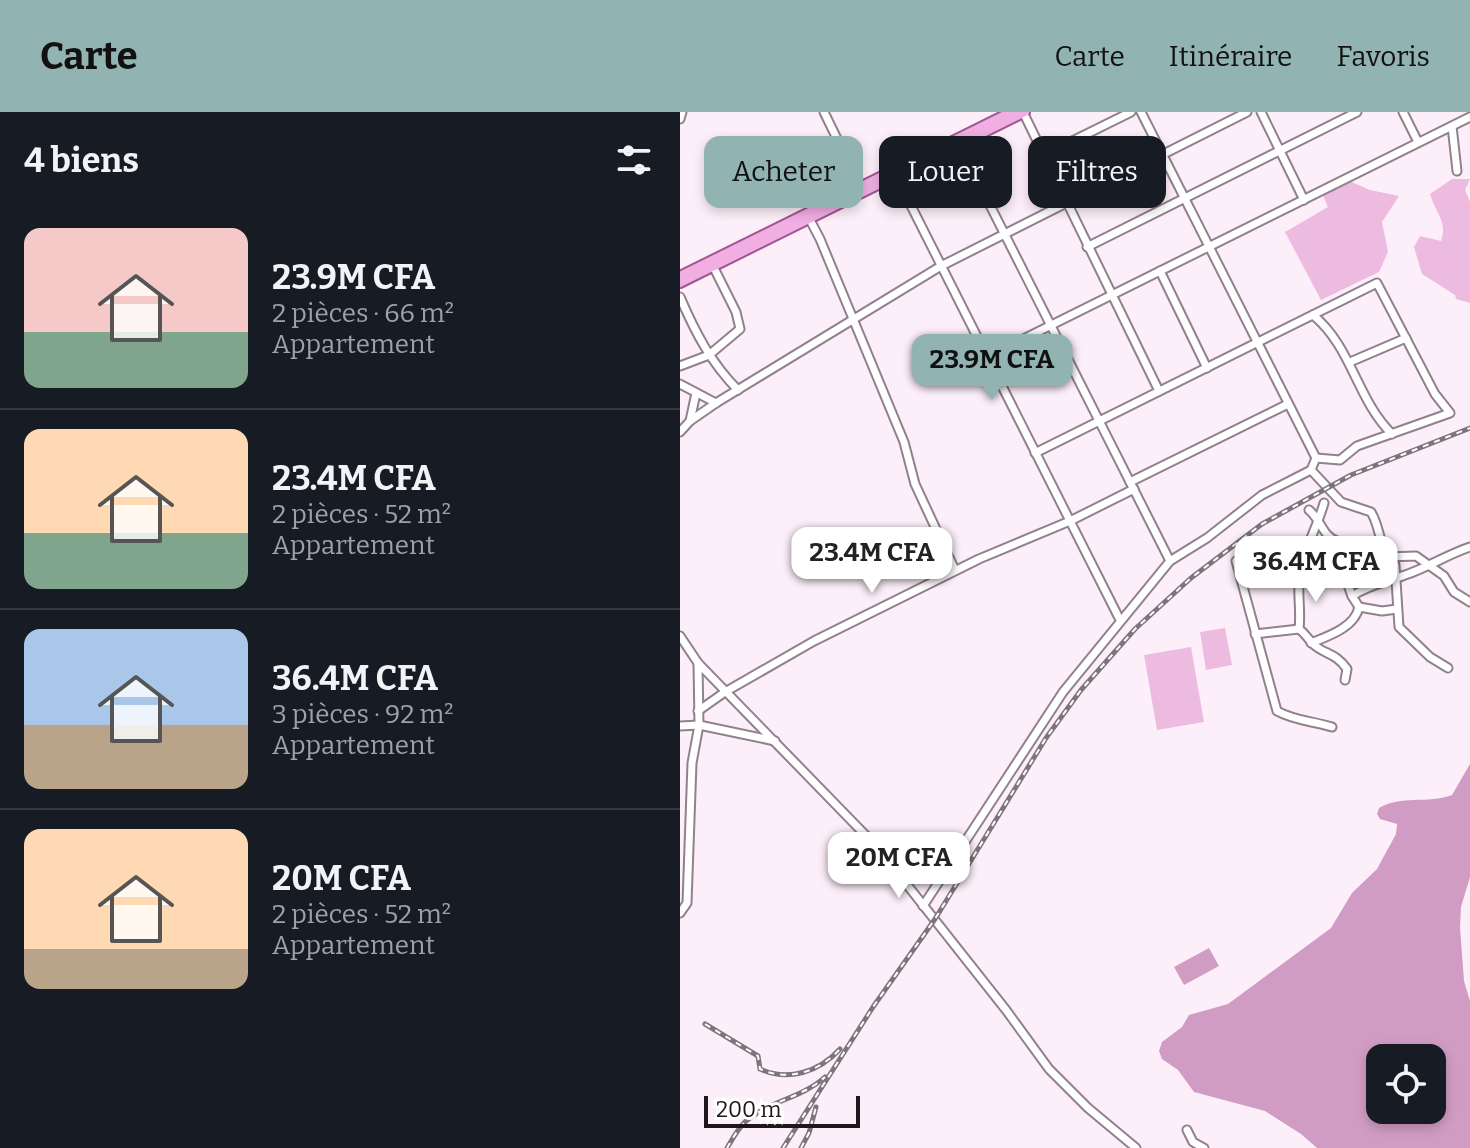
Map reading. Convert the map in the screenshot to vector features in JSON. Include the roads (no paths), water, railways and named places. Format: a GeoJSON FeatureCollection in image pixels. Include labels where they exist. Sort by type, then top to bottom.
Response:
{"type":"FeatureCollection","features":[{"type":"Feature","properties":{"kind":"main road"},"geometry":{"type":"LineString","coordinates":[[966,136],[1011,112]]}},
{"type":"Feature","properties":{"kind":"main road"},"geometry":{"type":"LineString","coordinates":[[969,136],[1024,112]]}},
{"type":"Feature","properties":{"kind":"main road"},"geometry":{"type":"LineString","coordinates":[[680,276],[810,220],[879,181]]}},
{"type":"Feature","properties":{"kind":"main road"},"geometry":{"type":"LineString","coordinates":[[680,283],[818,208]]}},
{"type":"Feature","properties":{"kind":"street"},"geometry":{"type":"LineString","coordinates":[[680,119],[682,112]]}},
{"type":"Feature","properties":{"kind":"street"},"geometry":{"type":"LineString","coordinates":[[824,112],[836,136]]}},
{"type":"Feature","properties":{"kind":"street"},"geometry":{"type":"LineString","coordinates":[[1024,112],[1034,136]]}},
{"type":"Feature","properties":{"kind":"street"},"geometry":{"type":"LineString","coordinates":[[1082,136],[1131,112]]}},
{"type":"Feature","properties":{"kind":"street"},"geometry":{"type":"LineString","coordinates":[[1141,112],[1153,136]]}},
{"type":"Feature","properties":{"kind":"street"},"geometry":{"type":"LineString","coordinates":[[1166,153],[1247,112]]}},
{"type":"Feature","properties":{"kind":"street"},"geometry":{"type":"LineString","coordinates":[[1261,112],[1304,200]]}},
{"type":"Feature","properties":{"kind":"street"},"geometry":{"type":"LineString","coordinates":[[1087,247],[1357,112]]}},
{"type":"Feature","properties":{"kind":"street"},"geometry":{"type":"LineString","coordinates":[[1403,112],[1418,142]]}},
{"type":"Feature","properties":{"kind":"street"},"geometry":{"type":"LineString","coordinates":[[987,357],[1470,117]]}},
{"type":"Feature","properties":{"kind":"street"},"geometry":{"type":"LineString","coordinates":[[1452,126],[1457,171]]}},
{"type":"Feature","properties":{"kind":"street"},"geometry":{"type":"LineString","coordinates":[[1166,162],[1316,458]]}},
{"type":"Feature","properties":{"kind":"street"},"geometry":{"type":"LineString","coordinates":[[912,208],[1120,620]]}},
{"type":"Feature","properties":{"kind":"street"},"geometry":{"type":"LineString","coordinates":[[991,208],[1170,561]]}},
{"type":"Feature","properties":{"kind":"street"},"geometry":{"type":"LineString","coordinates":[[680,432],[716,403],[941,266],[1056,208]]}},
{"type":"Feature","properties":{"kind":"street"},"geometry":{"type":"LineString","coordinates":[[1068,208],[1159,391]]}},
{"type":"Feature","properties":{"kind":"street"},"geometry":{"type":"LineString","coordinates":[[810,220],[904,442],[915,484],[955,570]]}},
{"type":"Feature","properties":{"kind":"street"},"geometry":{"type":"LineString","coordinates":[[680,366],[709,355],[740,329],[736,312],[712,264]]}},
{"type":"Feature","properties":{"kind":"street"},"geometry":{"type":"LineString","coordinates":[[1160,271],[1207,368]]}},
{"type":"Feature","properties":{"kind":"street"},"geometry":{"type":"LineString","coordinates":[[1035,453],[1377,283],[1435,394],[1450,413],[1357,446],[1340,460],[1316,458]]}},
{"type":"Feature","properties":{"kind":"street"},"geometry":{"type":"LineString","coordinates":[[680,297],[696,335],[738,390]]}},
{"type":"Feature","properties":{"kind":"street"},"geometry":{"type":"LineString","coordinates":[[1313,315],[1329,328],[1350,362],[1378,420],[1392,434]]}},
{"type":"Feature","properties":{"kind":"street"},"geometry":{"type":"LineString","coordinates":[[1350,362],[1406,338]]}},
{"type":"Feature","properties":{"kind":"street"},"geometry":{"type":"LineString","coordinates":[[680,384],[716,403]]}},
{"type":"Feature","properties":{"kind":"street"},"geometry":{"type":"LineString","coordinates":[[690,421],[696,393]]}},
{"type":"Feature","properties":{"kind":"street"},"geometry":{"type":"LineString","coordinates":[[698,711],[814,641],[955,570],[1070,521],[1288,404]]}},
{"type":"Feature","properties":{"kind":"street"},"geometry":{"type":"LineString","coordinates":[[923,906],[1063,692],[1170,561],[1207,538],[1262,495],[1311,470],[1316,458]]}},
{"type":"Feature","properties":{"kind":"street"},"geometry":{"type":"LineString","coordinates":[[1311,470],[1341,502],[1371,512],[1379,526],[1381,545],[1395,565],[1399,627],[1430,657],[1448,668]]}},
{"type":"Feature","properties":{"kind":"street"},"geometry":{"type":"LineString","coordinates":[[1299,629],[1299,582],[1308,544],[1324,503]]}},
{"type":"Feature","properties":{"kind":"street"},"geometry":{"type":"LineString","coordinates":[[1309,510],[1320,519],[1330,539],[1337,541],[1352,596],[1359,607],[1357,616],[1345,626],[1311,643]]}},
{"type":"Feature","properties":{"kind":"street"},"geometry":{"type":"LineString","coordinates":[[1352,596],[1367,586],[1409,574],[1470,547]]}},
{"type":"Feature","properties":{"kind":"street"},"geometry":{"type":"LineString","coordinates":[[1387,557],[1416,556],[1444,576],[1454,592],[1470,602]]}},
{"type":"Feature","properties":{"kind":"street"},"geometry":{"type":"LineString","coordinates":[[1236,561],[1277,711],[1295,721],[1310,720],[1332,727]]}},
{"type":"Feature","properties":{"kind":"street"},"geometry":{"type":"LineString","coordinates":[[1359,607],[1382,611],[1397,609]]}},
{"type":"Feature","properties":{"kind":"street"},"geometry":{"type":"LineString","coordinates":[[1255,634],[1299,629],[1308,635],[1311,643],[1333,654],[1343,664],[1347,669],[1345,680]]}},
{"type":"Feature","properties":{"kind":"street"},"geometry":{"type":"LineString","coordinates":[[680,636],[698,663],[725,692],[878,848],[1049,1069],[1088,1108],[1136,1148]]}},
{"type":"Feature","properties":{"kind":"street"},"geometry":{"type":"LineString","coordinates":[[680,913],[687,903],[692,763],[699,725],[698,663]]}},
{"type":"Feature","properties":{"kind":"street"},"geometry":{"type":"LineString","coordinates":[[680,726],[699,725],[775,741]]}},
{"type":"Feature","properties":{"kind":"street"},"geometry":{"type":"LineString","coordinates":[[1187,1130],[1193,1142],[1204,1148]]}},
{"type":"Feature","properties":{"kind":"railway"},"geometry":{"type":"LineString","coordinates":[[783,1148],[873,1007],[935,919],[1046,738],[1081,690],[1135,629],[1191,578],[1262,524],[1351,475],[1470,428]]}},
{"type":"Feature","properties":{"kind":"railway"},"geometry":{"type":"LineString","coordinates":[[705,1024],[758,1056],[760,1069],[781,1075],[813,1069],[840,1049]]}},
{"type":"Feature","properties":{"kind":"railway"},"geometry":{"type":"LineString","coordinates":[[727,1148],[740,1127],[755,1114],[806,1090],[825,1077]]}},
{"type":"Feature","properties":{"kind":"railway"},"geometry":{"type":"LineString","coordinates":[[801,1148],[816,1107]]}}]}
